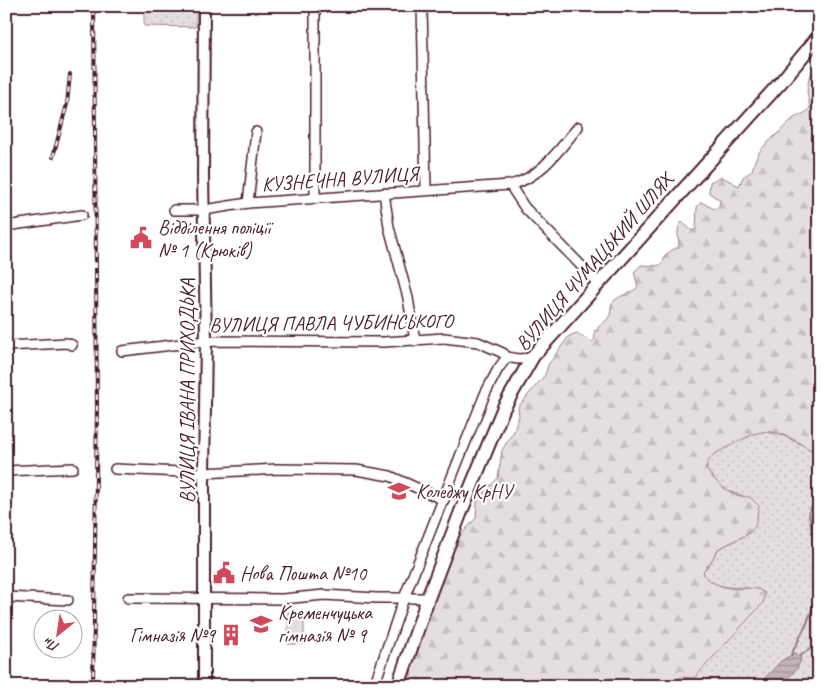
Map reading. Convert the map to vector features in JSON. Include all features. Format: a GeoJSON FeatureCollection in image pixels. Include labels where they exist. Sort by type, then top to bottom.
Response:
{"type":"FeatureCollection","features":[{"type":"Feature","properties":{"kind":"highway","name":"ВУЛИЦЯ ЧУМАЦЬКИЙ ШЛЯХ"},"geometry":{"type":"LineString","coordinates":[[398,686],[428,598],[462,509],[504,407],[532,358],[556,329],[781,82],[819,36]]}},
{"type":"Feature","properties":{"kind":"main road","name":"ВУЛИЦЯ ІВАНА ПРИХОДЬКА"},"geometry":{"type":"LineString","coordinates":[[204,6],[206,341],[204,686]]}},
{"type":"Feature","properties":{"kind":"street"},"geometry":{"type":"LineString","coordinates":[[315,6],[315,198]]}},
{"type":"Feature","properties":{"kind":"street"},"geometry":{"type":"LineString","coordinates":[[422,6],[426,190]]}},
{"type":"Feature","properties":{"kind":"street","name":"КУЗНЕЧНА ВУЛИЦЯ"},"geometry":{"type":"LineString","coordinates":[[174,210],[204,210],[248,203],[510,185],[526,179],[543,167],[578,126]]}},
{"type":"Feature","properties":{"kind":"street"},"geometry":{"type":"LineString","coordinates":[[248,203],[256,132]]}},
{"type":"Feature","properties":{"kind":"street"},"geometry":{"type":"LineString","coordinates":[[510,185],[525,208],[598,283]]}},
{"type":"Feature","properties":{"kind":"street"},"geometry":{"type":"LineString","coordinates":[[384,193],[389,227],[408,298],[415,341]]}},
{"type":"Feature","properties":{"kind":"street"},"geometry":{"type":"LineString","coordinates":[[6,226],[82,215]]}},
{"type":"Feature","properties":{"kind":"street","name":"ВУЛИЦЯ ПАВЛА ЧУБИНСЬКОГО"},"geometry":{"type":"LineString","coordinates":[[122,351],[206,341],[310,343],[415,341],[444,338],[478,342],[503,353],[507,357]]}},
{"type":"Feature","properties":{"kind":"street"},"geometry":{"type":"LineString","coordinates":[[6,346],[67,342],[72,345]]}},
{"type":"Feature","properties":{"kind":"street"},"geometry":{"type":"LineString","coordinates":[[374,686],[404,598],[485,394],[498,369],[507,357],[518,359],[532,358]]}},
{"type":"Feature","properties":{"kind":"street"},"geometry":{"type":"LineString","coordinates":[[6,471],[73,468]]}},
{"type":"Feature","properties":{"kind":"street"},"geometry":{"type":"LineString","coordinates":[[115,469],[204,473],[278,469],[362,470],[390,476],[444,500]]}},
{"type":"Feature","properties":{"kind":"street"},"geometry":{"type":"LineString","coordinates":[[128,598],[283,599],[324,595],[428,598]]}},
{"type":"Feature","properties":{"kind":"street"},"geometry":{"type":"LineString","coordinates":[[6,597],[68,600]]}},
{"type":"Feature","properties":{"kind":"green space"},"geometry":{"type":"Polygon","coordinates":[[[153,6],[196,6],[196,27],[144,26],[144,8],[152,8],[153,6]]]}},
{"type":"Feature","properties":{"kind":"green space"},"geometry":{"type":"Polygon","coordinates":[[[819,63],[819,451],[810,450],[798,442],[777,433],[760,432],[745,438],[710,458],[706,469],[725,489],[737,495],[750,497],[759,506],[755,527],[748,534],[718,549],[703,571],[704,575],[713,583],[725,587],[760,590],[765,593],[763,603],[694,678],[681,677],[667,686],[410,686],[412,665],[455,543],[476,518],[479,498],[498,478],[502,450],[514,431],[519,416],[518,407],[545,375],[548,365],[569,336],[577,333],[592,342],[595,339],[595,330],[598,331],[598,327],[609,317],[612,303],[638,287],[634,272],[641,265],[658,266],[664,261],[664,256],[679,247],[678,231],[682,222],[691,230],[696,230],[697,207],[701,202],[714,209],[719,206],[720,200],[709,193],[710,182],[721,177],[739,186],[743,177],[752,171],[758,154],[764,147],[791,120],[805,113],[810,108],[807,91],[809,78],[819,63]]]}},
{"type":"Feature","properties":{"kind":"green space"},"geometry":{"type":"Polygon","coordinates":[[[762,431],[784,436],[815,451],[819,451],[819,686],[667,686],[681,677],[746,587],[727,587],[715,584],[705,577],[703,571],[718,549],[748,534],[745,497],[722,488],[706,469],[707,463],[714,454],[762,431]]]}},
{"type":"Feature","properties":{"kind":"green space"},"geometry":{"type":"Polygon","coordinates":[[[288,612],[304,612],[304,644],[288,644],[288,612]]]}},
{"type":"Feature","properties":{"kind":"shaded area"},"geometry":{"type":"Polygon","coordinates":[[[795,653],[801,658],[800,662],[793,674],[780,686],[757,686],[781,661],[795,653]]]}},
{"type":"Feature","properties":{"kind":"waterway"},"geometry":{"type":"LineString","coordinates":[[791,655],[807,623],[815,601],[819,581],[809,512],[819,493]]}},
{"type":"Feature","properties":{"kind":"waterway"},"geometry":{"type":"LineString","coordinates":[[800,656],[819,643]]}},
{"type":"Feature","properties":{"kind":"railway"},"geometry":{"type":"LineString","coordinates":[[93,686],[97,406],[94,6]]}},
{"type":"Feature","properties":{"kind":"railway"},"geometry":{"type":"LineString","coordinates":[[53,157],[67,104],[70,74]]}},
{"type":"Feature","properties":{"kind":"place","name":"Відділення поліції № 1 (Крюків)"},"geometry":{"type":"Point","coordinates":[141,238]}},
{"type":"Feature","properties":{"kind":"place","name":"Коледжу КрНУ"},"geometry":{"type":"Point","coordinates":[399,491]}},
{"type":"Feature","properties":{"kind":"place","name":"Нова Пошта №10"},"geometry":{"type":"Point","coordinates":[224,573]}},
{"type":"Feature","properties":{"kind":"place","name":"Кременчуцька гімназія № 9"},"geometry":{"type":"Point","coordinates":[261,624]}},
{"type":"Feature","properties":{"kind":"place","name":"Гімназія №9"},"geometry":{"type":"Point","coordinates":[231,635]}}]}
